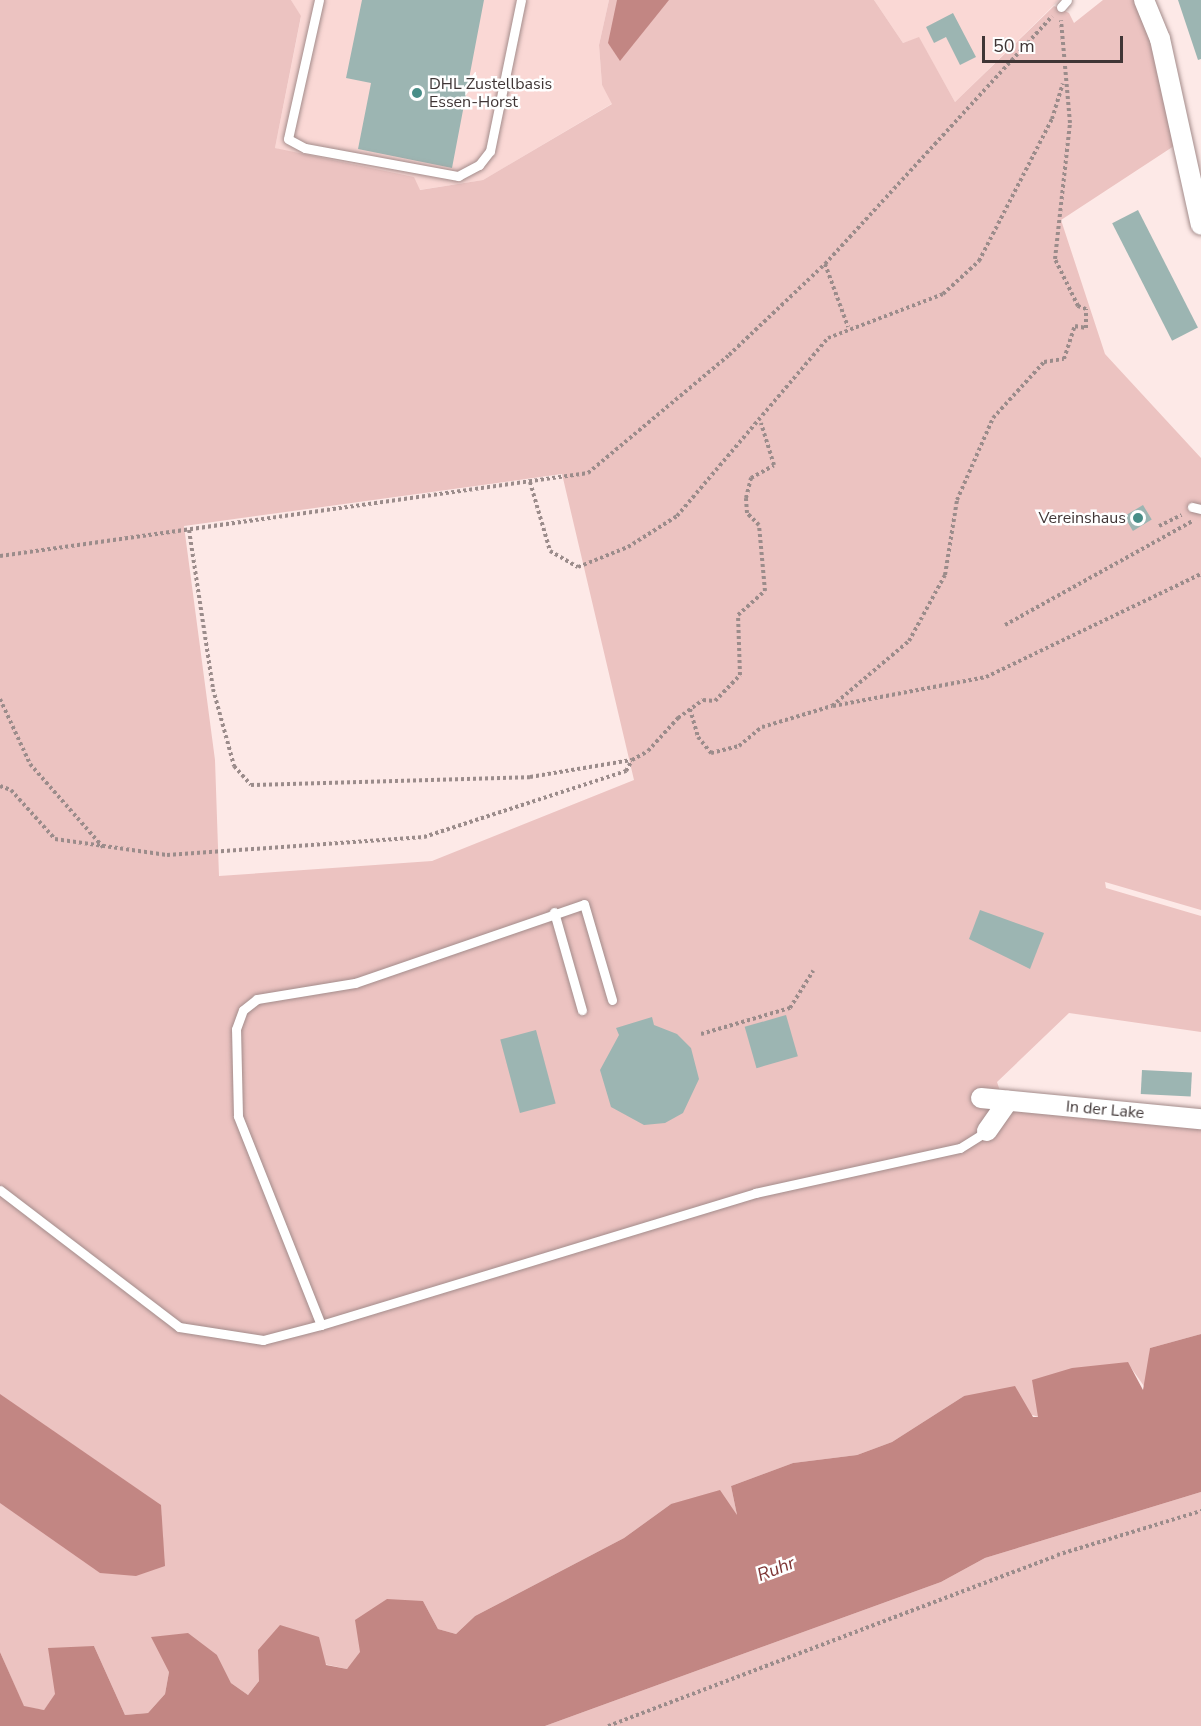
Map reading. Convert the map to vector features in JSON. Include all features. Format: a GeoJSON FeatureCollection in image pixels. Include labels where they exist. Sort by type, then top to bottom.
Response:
{"type":"FeatureCollection","features":[{"type":"Feature","properties":{"kind":"street"},"geometry":{"type":"LineString","coordinates":[[1144,0],[1160,39],[1201,225]]}},
{"type":"Feature","properties":{"kind":"street","name":"In der Lake"},"geometry":{"type":"LineString","coordinates":[[981,1098],[1201,1119]]}},
{"type":"Feature","properties":{"kind":"street"},"geometry":{"type":"LineString","coordinates":[[987,1131],[1008,1101]]}},
{"type":"Feature","properties":{"kind":"lane"},"geometry":{"type":"LineString","coordinates":[[319,0],[288,139],[305,148],[458,176],[479,165],[490,152],[521,0]]}},
{"type":"Feature","properties":{"kind":"lane"},"geometry":{"type":"LineString","coordinates":[[321,1325],[238,1116],[236,1029],[243,1010],[257,999],[355,983],[554,912],[584,904],[612,1000]]}},
{"type":"Feature","properties":{"kind":"lane"},"geometry":{"type":"LineString","coordinates":[[554,912],[582,1010]]}},
{"type":"Feature","properties":{"kind":"lane"},"geometry":{"type":"LineString","coordinates":[[0,1190],[179,1327],[263,1340],[321,1325],[754,1193],[960,1148],[987,1131]]}},
{"type":"Feature","properties":{"kind":"path"},"geometry":{"type":"LineString","coordinates":[[832,706],[909,641],[945,575],[957,500],[993,418],[1044,362],[1064,358],[1075,326],[1086,328],[1086,309],[1078,306],[1055,259],[1070,123],[1064,83],[1064,4]]}},
{"type":"Feature","properties":{"kind":"path"},"geometry":{"type":"LineString","coordinates":[[0,556],[576,477],[598,467],[825,264],[1064,4]]}},
{"type":"Feature","properties":{"kind":"path"},"geometry":{"type":"LineString","coordinates":[[530,483],[550,551],[578,567],[628,547],[677,516],[761,423],[800,366],[848,327],[943,294],[979,261],[1052,119],[1064,83]]}},
{"type":"Feature","properties":{"kind":"path"},"geometry":{"type":"LineString","coordinates":[[825,264],[848,327]]}},
{"type":"Feature","properties":{"kind":"path"},"geometry":{"type":"LineString","coordinates":[[0,786],[11,790],[55,839],[167,855],[424,837],[626,771],[632,760],[690,709],[703,700],[715,701],[740,675],[738,615],[765,591],[759,525],[747,513],[746,498],[751,478],[774,465],[761,423]]}},
{"type":"Feature","properties":{"kind":"path"},"geometry":{"type":"LineString","coordinates":[[1159,526],[1198,510]]}},
{"type":"Feature","properties":{"kind":"path"},"geometry":{"type":"LineString","coordinates":[[1005,625],[1198,510]]}},
{"type":"Feature","properties":{"kind":"path"},"geometry":{"type":"LineString","coordinates":[[189,530],[213,689],[234,766],[251,785],[530,777],[632,760]]}},
{"type":"Feature","properties":{"kind":"path"},"geometry":{"type":"LineString","coordinates":[[690,709],[698,737],[711,753],[739,746],[762,727],[832,706],[986,677],[1201,574]]}},
{"type":"Feature","properties":{"kind":"path"},"geometry":{"type":"LineString","coordinates":[[0,699],[30,764],[103,847]]}},
{"type":"Feature","properties":{"kind":"path"},"geometry":{"type":"LineString","coordinates":[[701,1035],[790,1008],[813,971]]}},
{"type":"Feature","properties":{"kind":"path"},"geometry":{"type":"LineString","coordinates":[[608,1726],[1057,1555],[1201,1511]]}},
{"type":"Feature","properties":{"kind":"shaded area"},"geometry":{"type":"Polygon","coordinates":[[[0,0],[291,0],[301,16],[275,148],[414,177],[420,190],[483,180],[612,104],[602,85],[599,45],[609,0],[874,0],[903,43],[919,37],[955,102],[1054,6],[1069,13],[1074,23],[1103,0],[1143,0],[1177,144],[1061,220],[1105,354],[1201,458],[1201,910],[1105,882],[1106,888],[1201,916],[1201,1032],[1069,1013],[997,1082],[1002,1097],[1201,1124],[1201,1334],[1150,1348],[1146,1389],[1127,1362],[1039,1417],[964,1396],[892,1442],[857,1455],[793,1463],[731,1486],[737,1515],[671,1504],[624,1538],[475,1616],[456,1634],[438,1629],[423,1601],[347,1669],[259,1650],[259,1681],[248,1695],[231,1683],[217,1655],[169,1672],[165,1694],[148,1713],[125,1715],[94,1646],[44,1710],[24,1707],[0,1652],[0,0]],[[562,474],[184,526],[215,760],[219,876],[432,861],[634,780],[562,474]]]}},
{"type":"Feature","properties":{"kind":"shaded area"},"geometry":{"type":"Polygon","coordinates":[[[291,0],[609,0],[599,45],[602,85],[613,103],[483,180],[419,190],[275,148],[301,17],[291,0]]]}},
{"type":"Feature","properties":{"kind":"shaded area"},"geometry":{"type":"Polygon","coordinates":[[[874,0],[1059,0],[955,102],[919,38],[903,43],[874,0]]]}},
{"type":"Feature","properties":{"kind":"shaded area"},"geometry":{"type":"Polygon","coordinates":[[[1201,1492],[1201,1726],[545,1726],[941,1582],[985,1558],[1201,1492]]]}},
{"type":"Feature","properties":{"kind":"water"},"geometry":{"type":"Polygon","coordinates":[[[617,0],[669,0],[620,61],[608,43],[617,0]]]}},
{"type":"Feature","properties":{"kind":"water","name":"Ruhr"},"geometry":{"type":"Polygon","coordinates":[[[1201,1334],[1201,1492],[985,1558],[941,1582],[545,1726],[0,1726],[0,1652],[24,1706],[44,1710],[55,1694],[48,1648],[94,1646],[125,1715],[148,1713],[165,1694],[169,1672],[151,1637],[188,1633],[217,1655],[231,1683],[248,1695],[259,1681],[258,1650],[280,1625],[319,1637],[326,1665],[347,1669],[360,1652],[355,1620],[387,1599],[423,1601],[438,1629],[456,1634],[475,1616],[624,1538],[671,1504],[720,1490],[737,1515],[731,1486],[793,1463],[857,1455],[892,1442],[964,1396],[1015,1386],[1033,1417],[1038,1417],[1032,1380],[1072,1368],[1128,1362],[1143,1390],[1150,1348],[1201,1334]]]}},
{"type":"Feature","properties":{"kind":"water"},"geometry":{"type":"Polygon","coordinates":[[[0,1394],[161,1505],[165,1566],[136,1576],[100,1573],[0,1503],[0,1394]]]}},
{"type":"Feature","properties":{"kind":"building","name":"DHL Zustellbasis Essen-Horst"},"geometry":{"type":"Polygon","coordinates":[[[362,0],[484,0],[452,168],[358,149],[371,83],[346,78],[362,0]]]}},
{"type":"Feature","properties":{"kind":"building"},"geometry":{"type":"Polygon","coordinates":[[[1178,0],[1201,0],[1201,59],[1198,60],[1178,0]]]}},
{"type":"Feature","properties":{"kind":"building"},"geometry":{"type":"Polygon","coordinates":[[[953,13],[976,57],[960,65],[946,37],[934,43],[926,27],[953,13]]]}},
{"type":"Feature","properties":{"kind":"building"},"geometry":{"type":"Polygon","coordinates":[[[1138,210],[1198,328],[1172,341],[1112,223],[1138,210]]]}},
{"type":"Feature","properties":{"kind":"building","name":"Vereinshaus"},"geometry":{"type":"Polygon","coordinates":[[[1143,505],[1152,520],[1133,531],[1124,516],[1143,505]]]}},
{"type":"Feature","properties":{"kind":"building"},"geometry":{"type":"Polygon","coordinates":[[[980,910],[1044,933],[1030,969],[969,939],[980,910]]]}},
{"type":"Feature","properties":{"kind":"building"},"geometry":{"type":"Polygon","coordinates":[[[786,1015],[798,1056],[757,1068],[745,1027],[786,1015]]]}},
{"type":"Feature","properties":{"kind":"building"},"geometry":{"type":"Polygon","coordinates":[[[652,1017],[654,1025],[677,1034],[691,1048],[699,1079],[683,1113],[665,1123],[644,1125],[611,1107],[600,1070],[619,1035],[616,1028],[652,1017]]]}},
{"type":"Feature","properties":{"kind":"building"},"geometry":{"type":"Polygon","coordinates":[[[536,1030],[556,1103],[520,1113],[500,1040],[536,1030]]]}},
{"type":"Feature","properties":{"kind":"building"},"geometry":{"type":"Polygon","coordinates":[[[1142,1070],[1192,1073],[1191,1097],[1141,1094],[1142,1070]]]}},
{"type":"Feature","properties":{"kind":"place","name":"DHL Zustellbasis Essen-Horst"},"geometry":{"type":"Point","coordinates":[417,93]}},
{"type":"Feature","properties":{"kind":"place","name":"Vereinshaus"},"geometry":{"type":"Point","coordinates":[1138,518]}}]}
